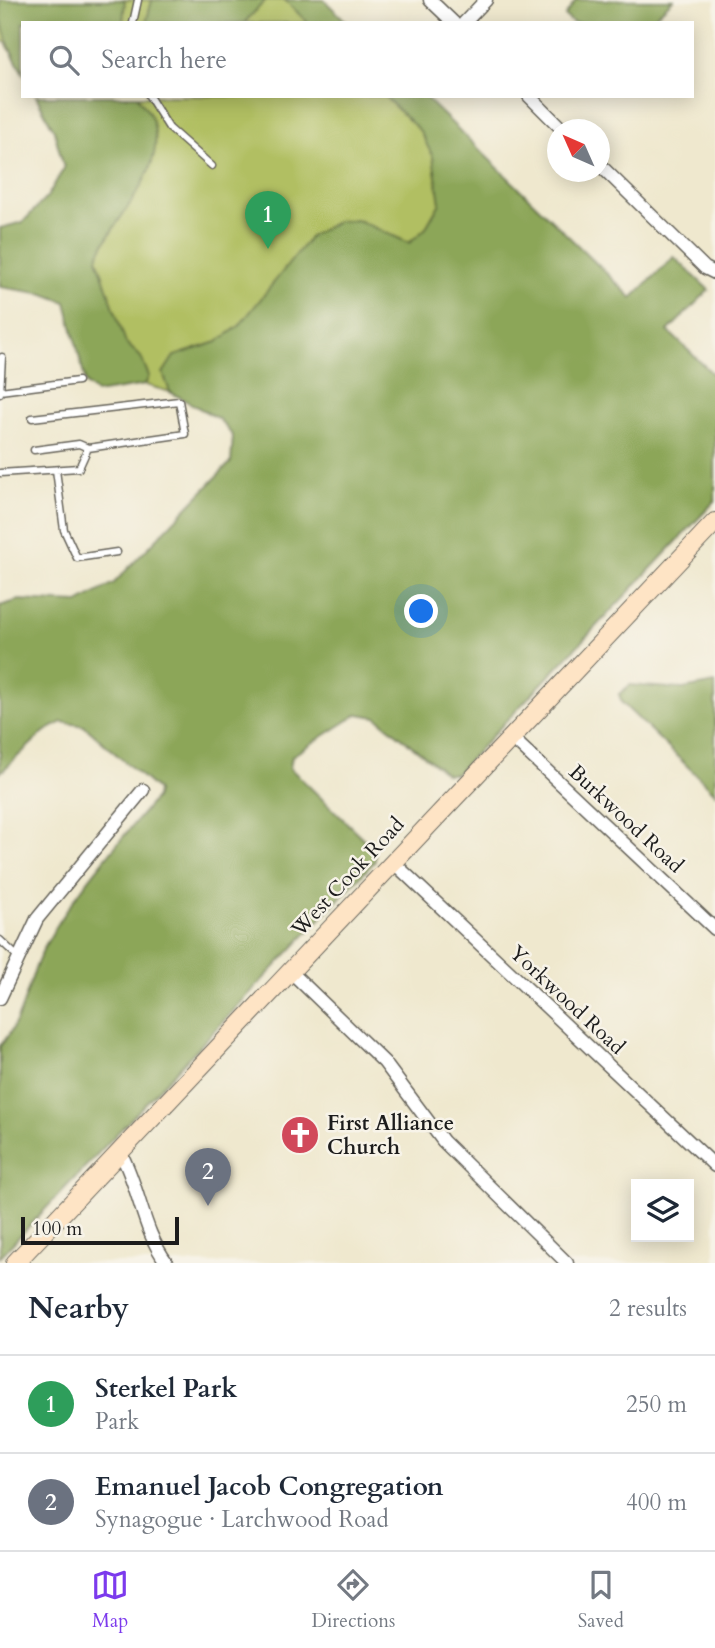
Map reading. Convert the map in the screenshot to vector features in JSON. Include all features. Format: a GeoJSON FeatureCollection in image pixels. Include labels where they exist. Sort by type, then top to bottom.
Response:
{"type":"FeatureCollection","features":[{"type":"Feature","properties":{"kind":"main road","name":"West Cook Road"},"geometry":{"type":"LineString","coordinates":[[15,1263],[715,522]]}},
{"type":"Feature","properties":{"kind":"street"},"geometry":{"type":"LineString","coordinates":[[430,0],[452,21]]}},
{"type":"Feature","properties":{"kind":"street"},"geometry":{"type":"LineString","coordinates":[[466,21],[486,0]]}},
{"type":"Feature","properties":{"kind":"street"},"geometry":{"type":"LineString","coordinates":[[531,98],[552,119]]}},
{"type":"Feature","properties":{"kind":"street"},"geometry":{"type":"LineString","coordinates":[[610,175],[705,268],[715,273]]}},
{"type":"Feature","properties":{"kind":"street","name":"Burkwood Road"},"geometry":{"type":"LineString","coordinates":[[511,737],[715,929]]}},
{"type":"Feature","properties":{"kind":"street"},"geometry":{"type":"LineString","coordinates":[[0,998],[37,919],[143,790]]}},
{"type":"Feature","properties":{"kind":"street","name":"Yorkwood Road"},"geometry":{"type":"LineString","coordinates":[[393,862],[715,1166]]}},
{"type":"Feature","properties":{"kind":"street"},"geometry":{"type":"LineString","coordinates":[[290,971],[378,1056],[443,1141],[567,1263]]}},
{"type":"Feature","properties":{"kind":"street"},"geometry":{"type":"LineString","coordinates":[[120,1152],[134,1179],[148,1229],[167,1263]]}},
{"type":"Feature","properties":{"kind":"lane"},"geometry":{"type":"LineString","coordinates":[[134,21],[138,0]]}},
{"type":"Feature","properties":{"kind":"lane"},"geometry":{"type":"LineString","coordinates":[[150,98],[169,128],[212,166]]}},
{"type":"Feature","properties":{"kind":"lane"},"geometry":{"type":"LineString","coordinates":[[2,356],[0,393],[78,382]]}},
{"type":"Feature","properties":{"kind":"lane"},"geometry":{"type":"LineString","coordinates":[[33,418],[178,401],[185,434],[88,448],[79,444],[34,450]]}},
{"type":"Feature","properties":{"kind":"lane"},"geometry":{"type":"LineString","coordinates":[[0,473],[79,468],[88,448]]}},
{"type":"Feature","properties":{"kind":"lane"},"geometry":{"type":"LineString","coordinates":[[56,470],[64,530],[78,558],[117,552]]}},
{"type":"Feature","properties":{"kind":"lane"},"geometry":{"type":"LineString","coordinates":[[0,940],[18,957]]}},
{"type":"Feature","properties":{"kind":"green space"},"geometry":{"type":"Polygon","coordinates":[[[0,0],[297,0],[319,21],[21,21],[21,69],[6,43],[0,40],[0,0]]]}},
{"type":"Feature","properties":{"kind":"green space"},"geometry":{"type":"Polygon","coordinates":[[[0,0],[125,0],[123,21],[21,21],[21,69],[6,38],[0,0]]]}},
{"type":"Feature","properties":{"kind":"green space"},"geometry":{"type":"Polygon","coordinates":[[[152,0],[266,0],[246,21],[147,21],[152,0]]]}},
{"type":"Feature","properties":{"kind":"green space"},"geometry":{"type":"Polygon","coordinates":[[[285,0],[324,0],[346,21],[306,21],[285,0]]]}},
{"type":"Feature","properties":{"kind":"green space"},"geometry":{"type":"Polygon","coordinates":[[[576,0],[673,0],[650,21],[571,21],[565,16],[576,0]]]}},
{"type":"Feature","properties":{"kind":"green space"},"geometry":{"type":"Polygon","coordinates":[[[37,98],[400,98],[508,201],[170,392],[145,385],[81,297],[64,168],[54,130],[37,98]]]}},
{"type":"Feature","properties":{"kind":"green space"},"geometry":{"type":"Polygon","coordinates":[[[37,98],[138,98],[152,119],[156,138],[154,156],[147,174],[97,258],[126,343],[141,357],[149,376],[145,385],[96,393],[86,384],[66,302],[44,294],[0,287],[0,228],[23,222],[47,197],[64,168],[54,130],[37,98]]]}},
{"type":"Feature","properties":{"kind":"green space"},"geometry":{"type":"Polygon","coordinates":[[[386,98],[426,98],[632,298],[674,257],[709,290],[668,331],[715,376],[715,501],[456,774],[447,774],[376,717],[358,714],[292,756],[290,768],[375,850],[375,861],[0,1257],[0,1046],[15,1023],[40,957],[57,924],[156,797],[157,790],[84,726],[62,722],[44,732],[0,773],[0,606],[19,600],[78,603],[114,583],[231,462],[233,436],[219,419],[170,392],[163,373],[174,356],[217,342],[239,326],[311,236],[338,221],[358,220],[409,243],[425,229],[440,203],[433,157],[420,131],[386,98]]]}},
{"type":"Feature","properties":{"kind":"green space"},"geometry":{"type":"Polygon","coordinates":[[[715,683],[715,793],[622,703],[619,694],[630,685],[683,689],[715,683]]]}},
{"type":"Feature","properties":{"kind":"place","name":"Sterkel Park"},"geometry":{"type":"Point","coordinates":[268,249]}},
{"type":"Feature","properties":{"kind":"place","name":"First Alliance Church"},"geometry":{"type":"Point","coordinates":[300,1135]}},
{"type":"Feature","properties":{"kind":"place","name":"Emanuel Jacob Congregation"},"geometry":{"type":"Point","coordinates":[208,1206]}}]}
